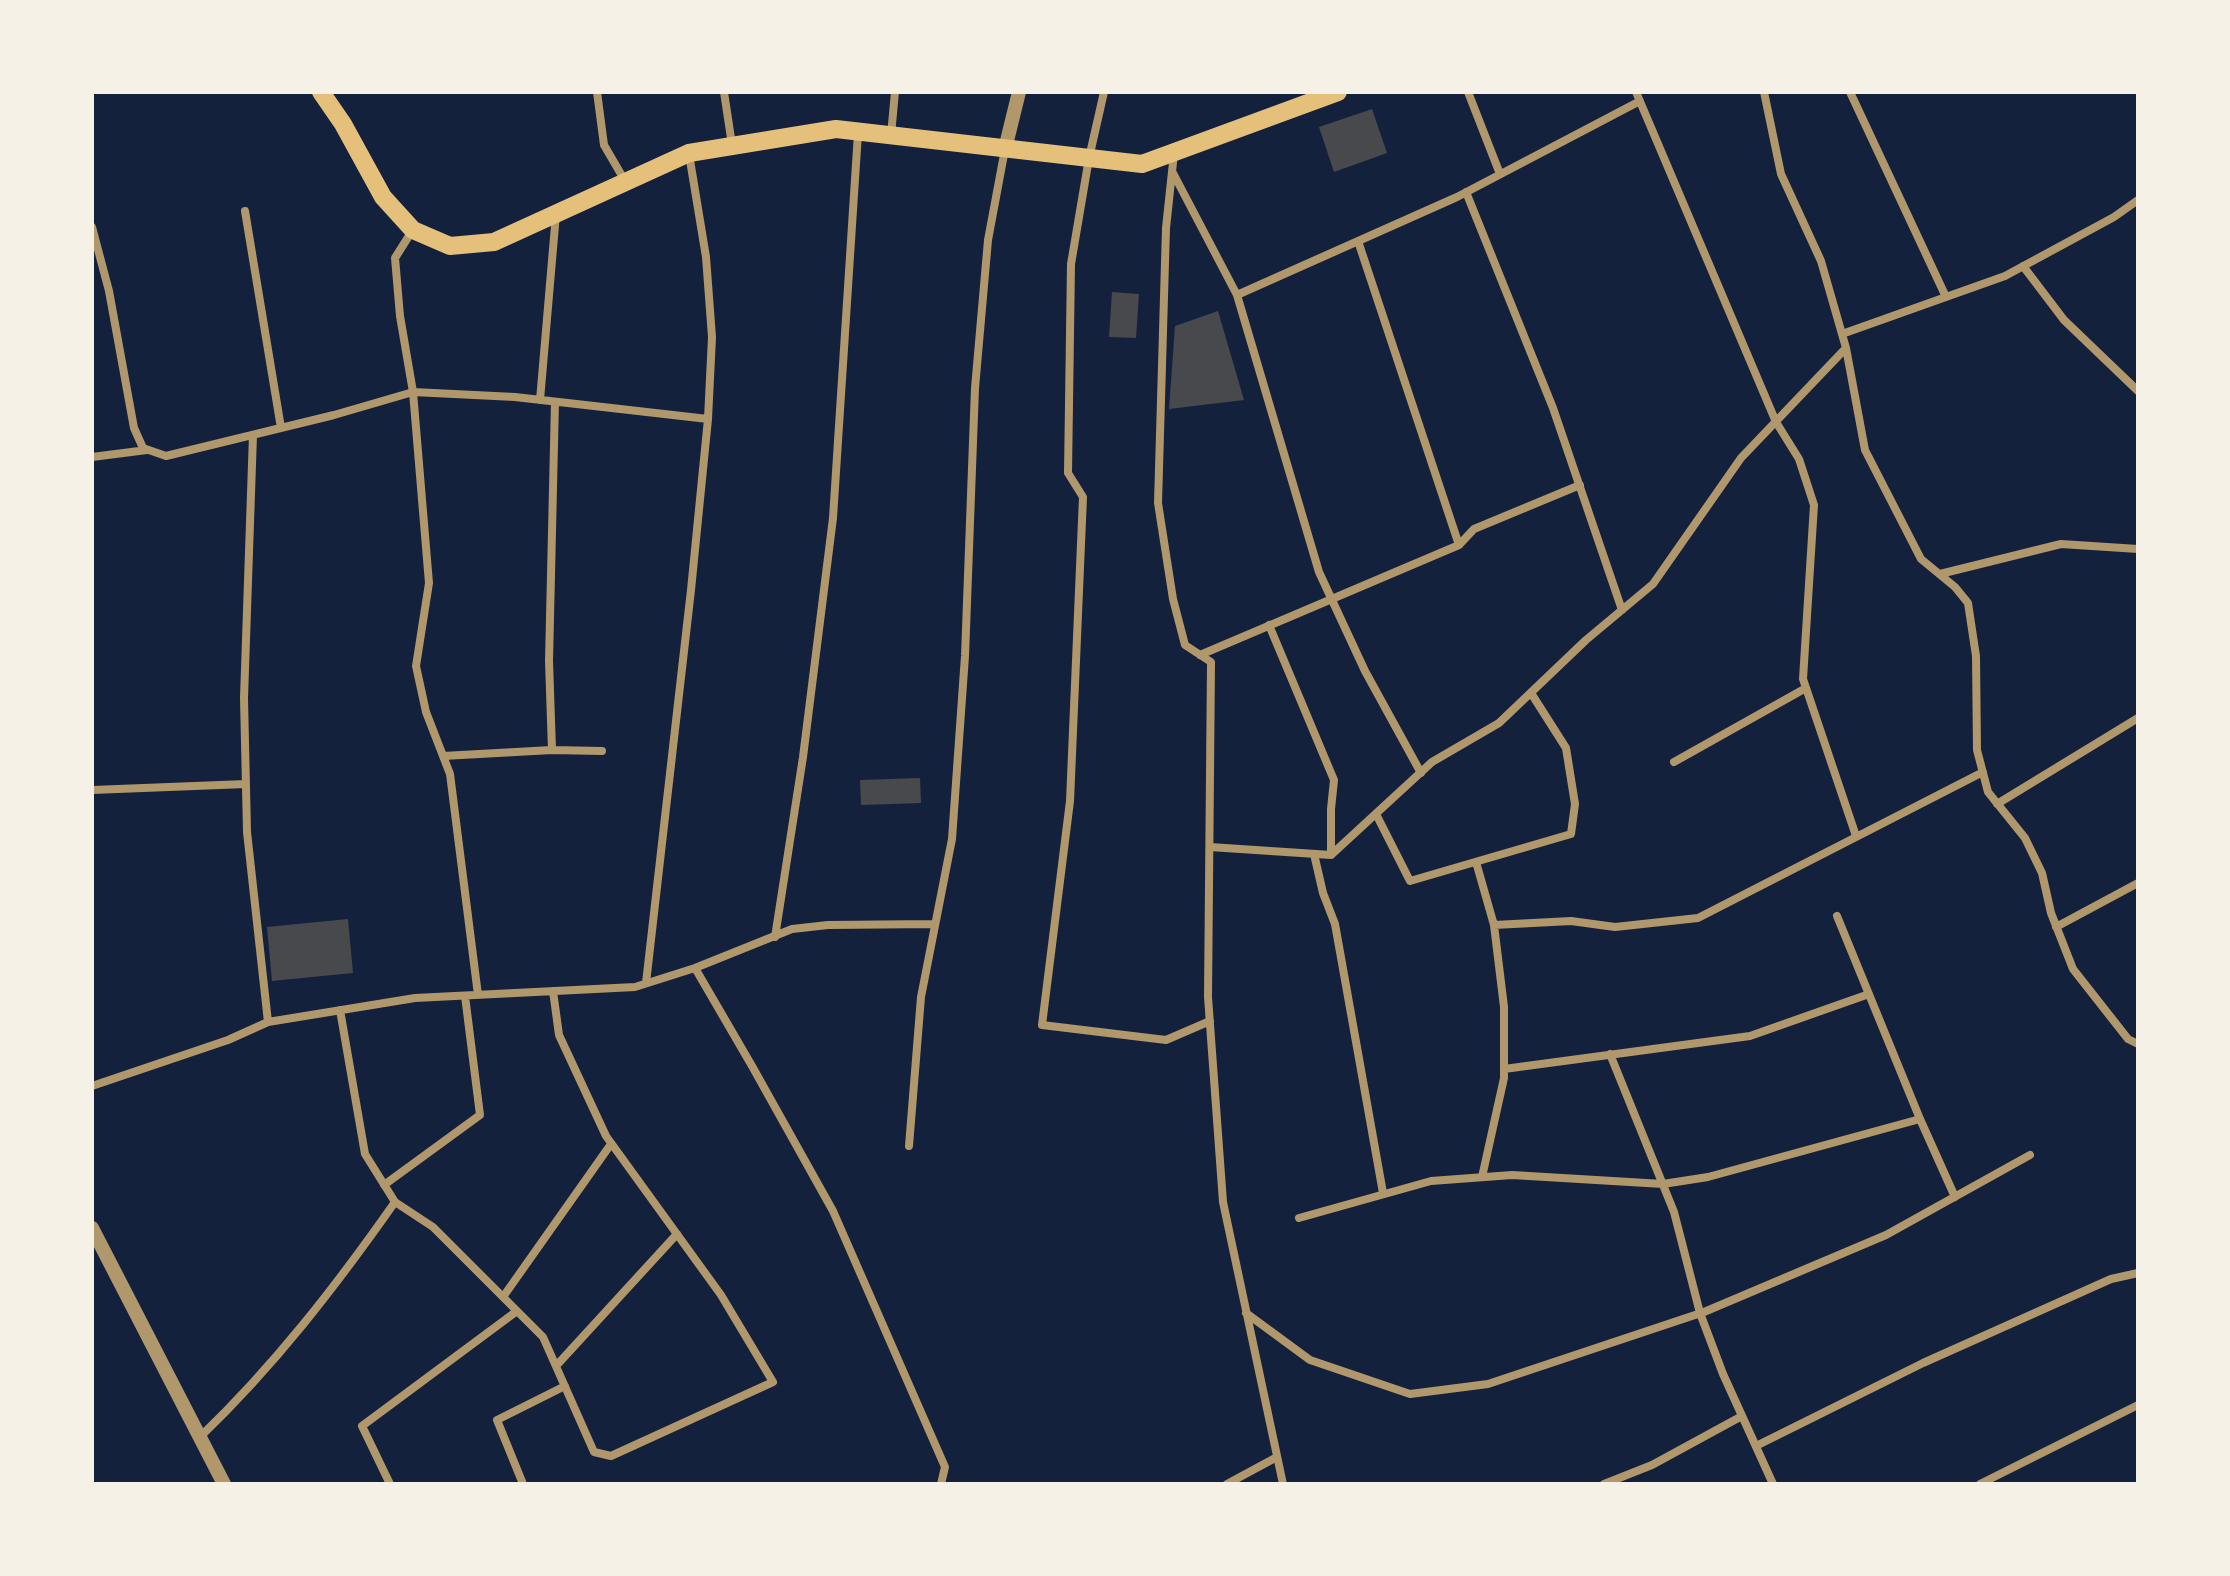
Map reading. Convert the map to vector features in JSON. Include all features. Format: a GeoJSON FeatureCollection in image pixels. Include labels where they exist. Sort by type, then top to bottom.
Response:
{"type":"FeatureCollection","features":[{"type":"Feature","properties":{"kind":"main road"},"geometry":{"type":"LineString","coordinates":[[321,92],[343,124],[383,197],[413,230],[450,246],[494,242],[689,153],[836,129],[1142,164],[1173,162],[1338,92]]}},
{"type":"Feature","properties":{"kind":"street"},"geometry":{"type":"LineString","coordinates":[[597,92],[604,145],[625,182]]}},
{"type":"Feature","properties":{"kind":"street"},"geometry":{"type":"LineString","coordinates":[[724,92],[732,146]]}},
{"type":"Feature","properties":{"kind":"street"},"geometry":{"type":"LineString","coordinates":[[891,135],[895,92]]}},
{"type":"Feature","properties":{"kind":"street"},"geometry":{"type":"LineString","coordinates":[[909,1146],[921,997],[952,839],[965,656],[975,388],[988,240],[1019,92]]}},
{"type":"Feature","properties":{"kind":"street"},"geometry":{"type":"LineString","coordinates":[[1104,92],[1071,264],[1068,473],[1083,497],[1070,801],[1042,1025],[1166,1040],[1210,1021]]}},
{"type":"Feature","properties":{"kind":"street"},"geometry":{"type":"LineString","coordinates":[[1468,92],[1500,174]]}},
{"type":"Feature","properties":{"kind":"street"},"geometry":{"type":"LineString","coordinates":[[1636,92],[1776,422],[1799,459],[1814,505],[1803,679],[1856,836]]}},
{"type":"Feature","properties":{"kind":"street"},"geometry":{"type":"LineString","coordinates":[[1764,92],[1781,174],[1821,261],[1846,348],[1865,450],[1921,559],[1955,587],[1968,603],[1976,656],[1977,750],[1988,792],[2025,838],[2042,873],[2056,927],[2073,969],[2128,1039],[2138,1044]]}},
{"type":"Feature","properties":{"kind":"street"},"geometry":{"type":"LineString","coordinates":[[1850,92],[1946,297]]}},
{"type":"Feature","properties":{"kind":"street"},"geometry":{"type":"LineString","coordinates":[[1237,295],[1466,192],[1640,101]]}},
{"type":"Feature","properties":{"kind":"street"},"geometry":{"type":"LineString","coordinates":[[775,937],[803,757],[833,518],[858,132]]}},
{"type":"Feature","properties":{"kind":"street"},"geometry":{"type":"LineString","coordinates":[[646,983],[708,419],[712,337],[707,270],[689,153]]}},
{"type":"Feature","properties":{"kind":"street"},"geometry":{"type":"LineString","coordinates":[[1173,162],[1237,295],[1319,572],[1365,671],[1421,773]]}},
{"type":"Feature","properties":{"kind":"street"},"geometry":{"type":"LineString","coordinates":[[1173,162],[1166,228],[1158,503],[1173,599],[1185,645],[1211,662],[1210,1021],[1223,1202],[1283,1484]]}},
{"type":"Feature","properties":{"kind":"street"},"geometry":{"type":"LineString","coordinates":[[1466,192],[1553,408],[1622,610]]}},
{"type":"Feature","properties":{"kind":"street"},"geometry":{"type":"LineString","coordinates":[[1842,334],[2005,276],[2114,217],[2138,200]]}},
{"type":"Feature","properties":{"kind":"street"},"geometry":{"type":"LineString","coordinates":[[245,211],[281,428]]}},
{"type":"Feature","properties":{"kind":"street"},"geometry":{"type":"LineString","coordinates":[[540,400],[556,214]]}},
{"type":"Feature","properties":{"kind":"street"},"geometry":{"type":"LineString","coordinates":[[92,227],[109,291],[134,428],[143,448],[166,456],[413,392],[540,400],[708,419]]}},
{"type":"Feature","properties":{"kind":"street"},"geometry":{"type":"LineString","coordinates":[[413,230],[395,258],[400,316],[413,392],[429,583],[416,666],[426,712],[450,774],[478,995]]}},
{"type":"Feature","properties":{"kind":"street"},"geometry":{"type":"LineString","coordinates":[[1358,241],[1459,545]]}},
{"type":"Feature","properties":{"kind":"street"},"geometry":{"type":"LineString","coordinates":[[2023,266],[2064,320],[2138,391]]}},
{"type":"Feature","properties":{"kind":"street"},"geometry":{"type":"LineString","coordinates":[[1210,847],[1331,855],[1432,762],[1499,723],[1653,584],[1741,458],[1846,348]]}},
{"type":"Feature","properties":{"kind":"street"},"geometry":{"type":"LineString","coordinates":[[552,750],[549,661],[555,402]]}},
{"type":"Feature","properties":{"kind":"street"},"geometry":{"type":"LineString","coordinates":[[253,435],[244,698],[247,832],[268,1022]]}},
{"type":"Feature","properties":{"kind":"street"},"geometry":{"type":"LineString","coordinates":[[92,457],[147,450]]}},
{"type":"Feature","properties":{"kind":"street"},"geometry":{"type":"LineString","coordinates":[[1200,655],[1459,545],[1474,529],[1580,485]]}},
{"type":"Feature","properties":{"kind":"street"},"geometry":{"type":"LineString","coordinates":[[1940,574],[2061,544],[2138,549]]}},
{"type":"Feature","properties":{"kind":"street"},"geometry":{"type":"LineString","coordinates":[[1269,625],[1334,780],[1331,855]]}},
{"type":"Feature","properties":{"kind":"street"},"geometry":{"type":"LineString","coordinates":[[1674,762],[1806,688]]}},
{"type":"Feature","properties":{"kind":"street"},"geometry":{"type":"LineString","coordinates":[[1376,814],[1410,881],[1571,834],[1575,804],[1566,748],[1531,693]]}},
{"type":"Feature","properties":{"kind":"street"},"geometry":{"type":"LineString","coordinates":[[1997,804],[2138,718]]}},
{"type":"Feature","properties":{"kind":"street"},"geometry":{"type":"LineString","coordinates":[[443,756],[552,750],[602,751]]}},
{"type":"Feature","properties":{"kind":"street"},"geometry":{"type":"LineString","coordinates":[[1494,925],[1571,921],[1615,927],[1698,918],[1983,772]]}},
{"type":"Feature","properties":{"kind":"street"},"geometry":{"type":"LineString","coordinates":[[92,790],[246,784]]}},
{"type":"Feature","properties":{"kind":"street"},"geometry":{"type":"LineString","coordinates":[[1314,854],[1323,893],[1335,924],[1383,1193]]}},
{"type":"Feature","properties":{"kind":"street"},"geometry":{"type":"LineString","coordinates":[[1476,862],[1494,925],[1504,1007],[1504,1069],[1482,1177]]}},
{"type":"Feature","properties":{"kind":"street"},"geometry":{"type":"LineString","coordinates":[[2056,927],[2138,883]]}},
{"type":"Feature","properties":{"kind":"street"},"geometry":{"type":"LineString","coordinates":[[1837,916],[1955,1197]]}},
{"type":"Feature","properties":{"kind":"street"},"geometry":{"type":"LineString","coordinates":[[92,1086],[228,1040],[268,1022],[415,998],[635,987],[695,968],[792,929],[828,925],[935,924]]}},
{"type":"Feature","properties":{"kind":"street"},"geometry":{"type":"LineString","coordinates":[[695,968],[833,1211],[945,1467],[941,1484]]}},
{"type":"Feature","properties":{"kind":"street"},"geometry":{"type":"LineString","coordinates":[[340,1010],[365,1154],[395,1202],[433,1227],[543,1337],[594,1452],[611,1456],[773,1382],[721,1295],[611,1144],[559,1035],[553,991]]}},
{"type":"Feature","properties":{"kind":"street"},"geometry":{"type":"LineString","coordinates":[[1504,1069],[1750,1036],[1869,994]]}},
{"type":"Feature","properties":{"kind":"street"},"geometry":{"type":"LineString","coordinates":[[384,1185],[480,1115],[465,996]]}},
{"type":"Feature","properties":{"kind":"street"},"geometry":{"type":"LineString","coordinates":[[1610,1054],[1674,1212],[1700,1313],[1773,1484]]}},
{"type":"Feature","properties":{"kind":"street"},"geometry":{"type":"LineString","coordinates":[[1299,1218],[1431,1181],[1512,1175],[1663,1184],[1708,1177],[1920,1119]]}},
{"type":"Feature","properties":{"kind":"street"},"geometry":{"type":"LineString","coordinates":[[503,1297],[611,1144]]}},
{"type":"Feature","properties":{"kind":"street"},"geometry":{"type":"LineString","coordinates":[[1246,1312],[1310,1360],[1410,1394],[1488,1384],[1700,1313],[1886,1235],[2030,1155]]}},
{"type":"Feature","properties":{"kind":"street"},"geometry":{"type":"LineString","coordinates":[[200,1437],[260,1377],[340,1279],[395,1202]]}},
{"type":"Feature","properties":{"kind":"street"},"geometry":{"type":"LineString","coordinates":[[92,1228],[224,1484]]}},
{"type":"Feature","properties":{"kind":"street"},"geometry":{"type":"LineString","coordinates":[[556,1366],[677,1234]]}},
{"type":"Feature","properties":{"kind":"street"},"geometry":{"type":"LineString","coordinates":[[1756,1446],[1923,1363],[2111,1279],[2138,1273]]}},
{"type":"Feature","properties":{"kind":"street"},"geometry":{"type":"LineString","coordinates":[[390,1484],[362,1426],[517,1311]]}},
{"type":"Feature","properties":{"kind":"street"},"geometry":{"type":"LineString","coordinates":[[523,1484],[497,1420],[565,1386]]}},
{"type":"Feature","properties":{"kind":"street"},"geometry":{"type":"LineString","coordinates":[[1980,1484],[2138,1405]]}},
{"type":"Feature","properties":{"kind":"street"},"geometry":{"type":"LineString","coordinates":[[1604,1484],[1652,1465],[1742,1416]]}},
{"type":"Feature","properties":{"kind":"street"},"geometry":{"type":"LineString","coordinates":[[1227,1484],[1277,1457]]}},
{"type":"Feature","properties":{"kind":"building"},"geometry":{"type":"Polygon","coordinates":[[[1372,109],[1387,153],[1334,172],[1319,127],[1372,109]]]}},
{"type":"Feature","properties":{"kind":"building"},"geometry":{"type":"Polygon","coordinates":[[[1112,292],[1139,294],[1136,338],[1109,337],[1112,292]]]}},
{"type":"Feature","properties":{"kind":"building"},"geometry":{"type":"Polygon","coordinates":[[[1218,311],[1244,400],[1169,409],[1175,326],[1218,311]]]}},
{"type":"Feature","properties":{"kind":"building"},"geometry":{"type":"Polygon","coordinates":[[[920,778],[921,803],[861,805],[860,780],[920,778]]]}},
{"type":"Feature","properties":{"kind":"building"},"geometry":{"type":"Polygon","coordinates":[[[348,919],[353,973],[272,981],[267,927],[348,919]]]}}]}
